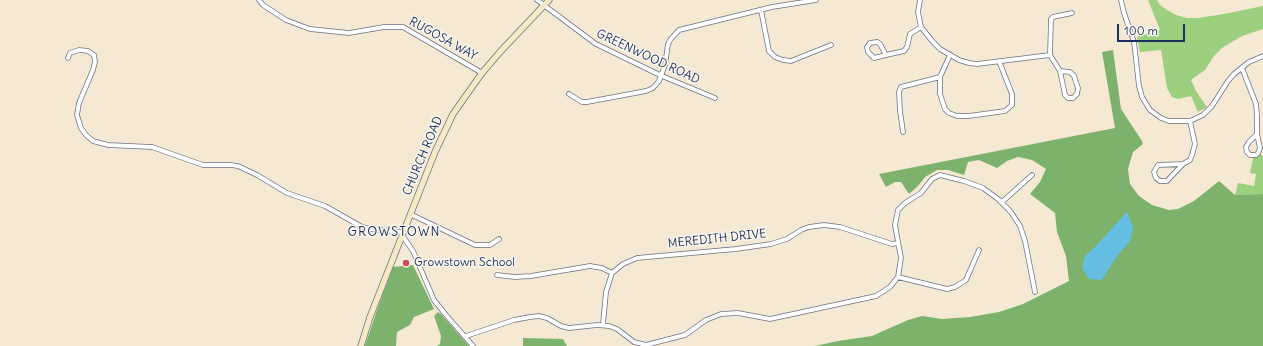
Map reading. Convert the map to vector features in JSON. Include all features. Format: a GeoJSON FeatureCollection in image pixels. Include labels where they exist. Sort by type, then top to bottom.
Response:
{"type":"FeatureCollection","features":[{"type":"Feature","properties":{"kind":"street","name":"RUGOSA WAY"},"geometry":{"type":"LineString","coordinates":[[259,0],[263,5],[286,20],[310,28],[349,34],[384,27],[402,27],[482,73]]}},
{"type":"Feature","properties":{"kind":"street","name":"GREENWOOD ROAD"},"geometry":{"type":"LineString","coordinates":[[537,0],[596,44],[662,76],[715,98]]}},
{"type":"Feature","properties":{"kind":"street","name":"CHURCH ROAD"},"geometry":{"type":"LineString","coordinates":[[361,346],[370,317],[443,132],[458,105],[482,73],[549,0]]}},
{"type":"Feature","properties":{"kind":"street"},"geometry":{"type":"LineString","coordinates":[[568,94],[582,102],[586,102],[642,92],[653,88],[662,76],[668,44],[679,30],[761,10],[816,0]]}},
{"type":"Feature","properties":{"kind":"street"},"geometry":{"type":"LineString","coordinates":[[920,0],[918,12],[921,27],[933,42],[950,55],[969,63],[977,64],[1050,55]]}},
{"type":"Feature","properties":{"kind":"street"},"geometry":{"type":"LineString","coordinates":[[1121,0],[1134,42],[1139,86],[1144,101],[1150,110],[1161,118],[1174,122],[1190,121],[1203,115],[1209,110],[1228,81],[1249,62],[1263,56]]}},
{"type":"Feature","properties":{"kind":"street"},"geometry":{"type":"LineString","coordinates":[[761,10],[769,51],[775,57],[791,61],[831,45]]}},
{"type":"Feature","properties":{"kind":"street"},"geometry":{"type":"LineString","coordinates":[[1060,71],[1070,72],[1074,76],[1078,91],[1073,98],[1068,98],[1065,95],[1060,71],[1050,55],[1051,19],[1053,17],[1072,14]]}},
{"type":"Feature","properties":{"kind":"street"},"geometry":{"type":"LineString","coordinates":[[886,55],[880,44],[877,42],[870,43],[867,47],[868,52],[874,58],[904,51],[907,47],[910,34],[921,27]]}},
{"type":"Feature","properties":{"kind":"street"},"geometry":{"type":"LineString","coordinates":[[68,58],[70,53],[79,50],[88,51],[94,55],[95,62],[93,70],[79,103],[77,115],[81,128],[93,141],[108,145],[152,147],[203,165],[238,166],[257,175],[287,193],[325,206],[362,227],[403,234],[413,252],[434,300],[473,346]]}},
{"type":"Feature","properties":{"kind":"street"},"geometry":{"type":"LineString","coordinates":[[950,55],[940,77],[940,94],[945,109],[953,115],[969,116],[1005,111],[1012,105],[1013,99],[999,61]]}},
{"type":"Feature","properties":{"kind":"street"},"geometry":{"type":"LineString","coordinates":[[1242,68],[1256,104],[1257,134],[1260,145],[1260,151],[1256,155],[1250,155],[1247,152],[1246,147],[1257,134]]}},
{"type":"Feature","properties":{"kind":"street"},"geometry":{"type":"LineString","coordinates":[[903,132],[899,92],[901,87],[940,77]]}},
{"type":"Feature","properties":{"kind":"street"},"geometry":{"type":"LineString","coordinates":[[1183,164],[1158,165],[1154,172],[1156,178],[1160,181],[1167,181],[1183,164],[1190,160],[1194,150],[1194,138],[1190,121]]}},
{"type":"Feature","properties":{"kind":"street"},"geometry":{"type":"LineString","coordinates":[[466,336],[530,316],[547,318],[561,326],[569,328],[603,324],[617,329],[634,342],[646,345],[685,335],[706,320],[721,314],[738,313],[770,319],[869,299],[884,293],[898,277],[901,258],[895,222],[898,210],[905,203],[921,193],[936,176],[945,175],[979,186],[991,193],[1002,202],[1014,216],[1022,231],[1035,292]]}},
{"type":"Feature","properties":{"kind":"street"},"geometry":{"type":"LineString","coordinates":[[1002,202],[1032,175]]}},
{"type":"Feature","properties":{"kind":"street"},"geometry":{"type":"LineString","coordinates":[[410,214],[475,245],[490,245],[499,239]]}},
{"type":"Feature","properties":{"kind":"street","name":"MEREDITH DRIVE"},"geometry":{"type":"LineString","coordinates":[[612,273],[623,264],[637,258],[736,249],[771,244],[787,239],[801,230],[817,226],[840,227],[892,244],[898,243]]}},
{"type":"Feature","properties":{"kind":"street"},"geometry":{"type":"LineString","coordinates":[[898,277],[940,287],[955,287],[966,280],[979,250]]}},
{"type":"Feature","properties":{"kind":"street"},"geometry":{"type":"LineString","coordinates":[[497,276],[530,276],[590,266],[602,268],[612,273],[606,292],[603,324]]}},
{"type":"Feature","properties":{"kind":"green space"},"geometry":{"type":"Polygon","coordinates":[[[1148,0],[1157,0],[1160,5],[1167,10],[1176,15],[1187,18],[1224,14],[1263,6],[1263,29],[1242,36],[1222,48],[1214,56],[1205,70],[1191,80],[1196,91],[1207,107],[1198,112],[1191,96],[1178,99],[1172,97],[1167,88],[1161,50],[1140,52],[1137,37],[1160,30],[1148,0]]]}},
{"type":"Feature","properties":{"kind":"green space"},"geometry":{"type":"Polygon","coordinates":[[[1113,50],[1121,109],[1143,144],[1133,152],[1128,169],[1130,184],[1139,196],[1152,205],[1169,210],[1178,209],[1194,201],[1219,181],[1235,195],[1263,194],[1263,346],[815,346],[872,336],[908,320],[922,316],[942,319],[970,317],[999,312],[1023,304],[1069,281],[1066,256],[1057,232],[1055,213],[1030,194],[1040,182],[1046,169],[1032,160],[1018,157],[1007,161],[997,168],[979,160],[968,162],[964,175],[948,170],[937,170],[925,177],[909,194],[901,182],[895,182],[886,187],[879,174],[1115,128],[1102,52],[1113,50]]]}},
{"type":"Feature","properties":{"kind":"green space"},"geometry":{"type":"Polygon","coordinates":[[[1260,154],[1263,156],[1263,194],[1235,195],[1238,183],[1254,186],[1256,174],[1250,173],[1253,158],[1260,154]]]}},
{"type":"Feature","properties":{"kind":"green space"},"geometry":{"type":"Polygon","coordinates":[[[413,265],[434,309],[414,317],[410,325],[397,332],[396,346],[365,346],[393,267],[413,265]]]}},
{"type":"Feature","properties":{"kind":"green space"},"geometry":{"type":"Polygon","coordinates":[[[438,312],[469,346],[437,346],[440,344],[441,336],[434,316],[438,312]]]}},
{"type":"Feature","properties":{"kind":"green space"},"geometry":{"type":"Polygon","coordinates":[[[523,338],[563,339],[567,346],[523,346],[523,338]]]}},
{"type":"Feature","properties":{"kind":"water"},"geometry":{"type":"Polygon","coordinates":[[[1127,212],[1133,228],[1130,241],[1117,256],[1102,280],[1089,279],[1082,268],[1085,256],[1127,212]]]}},
{"type":"Feature","properties":{"kind":"place","name":"Growstown School"},"geometry":{"type":"Point","coordinates":[406,263]}},
{"type":"Feature","properties":{"kind":"district","name":"GROWSTOWN"},"geometry":{"type":"Point","coordinates":[394,232]}}]}
